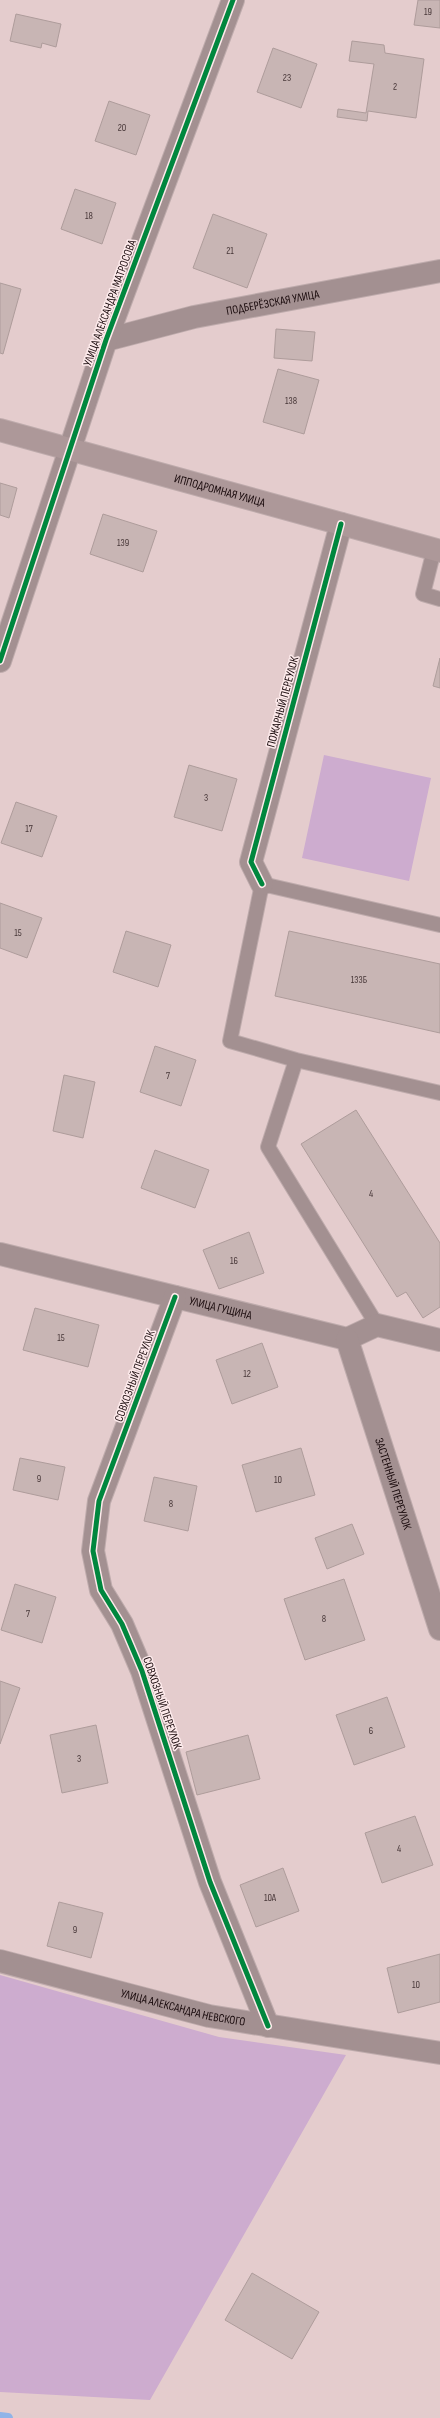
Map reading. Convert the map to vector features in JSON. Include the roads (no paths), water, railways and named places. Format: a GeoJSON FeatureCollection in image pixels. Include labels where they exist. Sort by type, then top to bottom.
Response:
{"type":"FeatureCollection","features":[{"type":"Feature","properties":{"kind":"main road","name":"ИППОДРОМНАЯ УЛИЦА"},"geometry":{"type":"LineString","coordinates":[[0,430],[437,550]]}},
{"type":"Feature","properties":{"kind":"street","name":"УЛИЦА АЛЕКСАНДРА МАТРОСОВА"},"geometry":{"type":"LineString","coordinates":[[0,661],[71,450],[106,340],[233,0]]}},
{"type":"Feature","properties":{"kind":"street","name":"ПОДБЕРЁЗСКАЯ УЛИЦА"},"geometry":{"type":"LineString","coordinates":[[106,340],[194,317],[440,271]]}},
{"type":"Feature","properties":{"kind":"street","name":"ПОЖАРНЫЙ ПЕРЕУЛОК"},"geometry":{"type":"LineString","coordinates":[[262,884],[251,862],[341,524]]}},
{"type":"Feature","properties":{"kind":"street","name":"УЛИЦА ГУЩИНА"},"geometry":{"type":"LineString","coordinates":[[0,1254],[346,1339]]}},
{"type":"Feature","properties":{"kind":"street","name":"СОВХОЗНЫЙ ПЕРЕУЛОК"},"geometry":{"type":"LineString","coordinates":[[175,1297],[100,1501],[93,1551],[101,1590],[122,1624],[142,1671],[210,1882],[268,2026]]}},
{"type":"Feature","properties":{"kind":"street"},"geometry":{"type":"LineString","coordinates":[[346,1339],[377,1325],[440,1340]]}},
{"type":"Feature","properties":{"kind":"street","name":"ЗАСТЕННЫЙ ПЕРЕУЛОК"},"geometry":{"type":"LineString","coordinates":[[346,1339],[440,1629]]}},
{"type":"Feature","properties":{"kind":"street","name":"УЛИЦА АЛЕКСАНДРА НЕВСКОГО"},"geometry":{"type":"LineString","coordinates":[[0,1960],[209,2016],[440,2053]]}},
{"type":"Feature","properties":{"kind":"lane"},"geometry":{"type":"LineString","coordinates":[[437,550],[423,594],[440,599]]}},
{"type":"Feature","properties":{"kind":"lane"},"geometry":{"type":"LineString","coordinates":[[440,924],[262,884],[230,1040],[296,1060],[440,1093]]}},
{"type":"Feature","properties":{"kind":"lane"},"geometry":{"type":"LineString","coordinates":[[296,1060],[268,1147],[377,1325]]}},
{"type":"Feature","properties":{"kind":"waterway"},"geometry":{"type":"LineString","coordinates":[[0,2417],[8,2418]]}}]}
